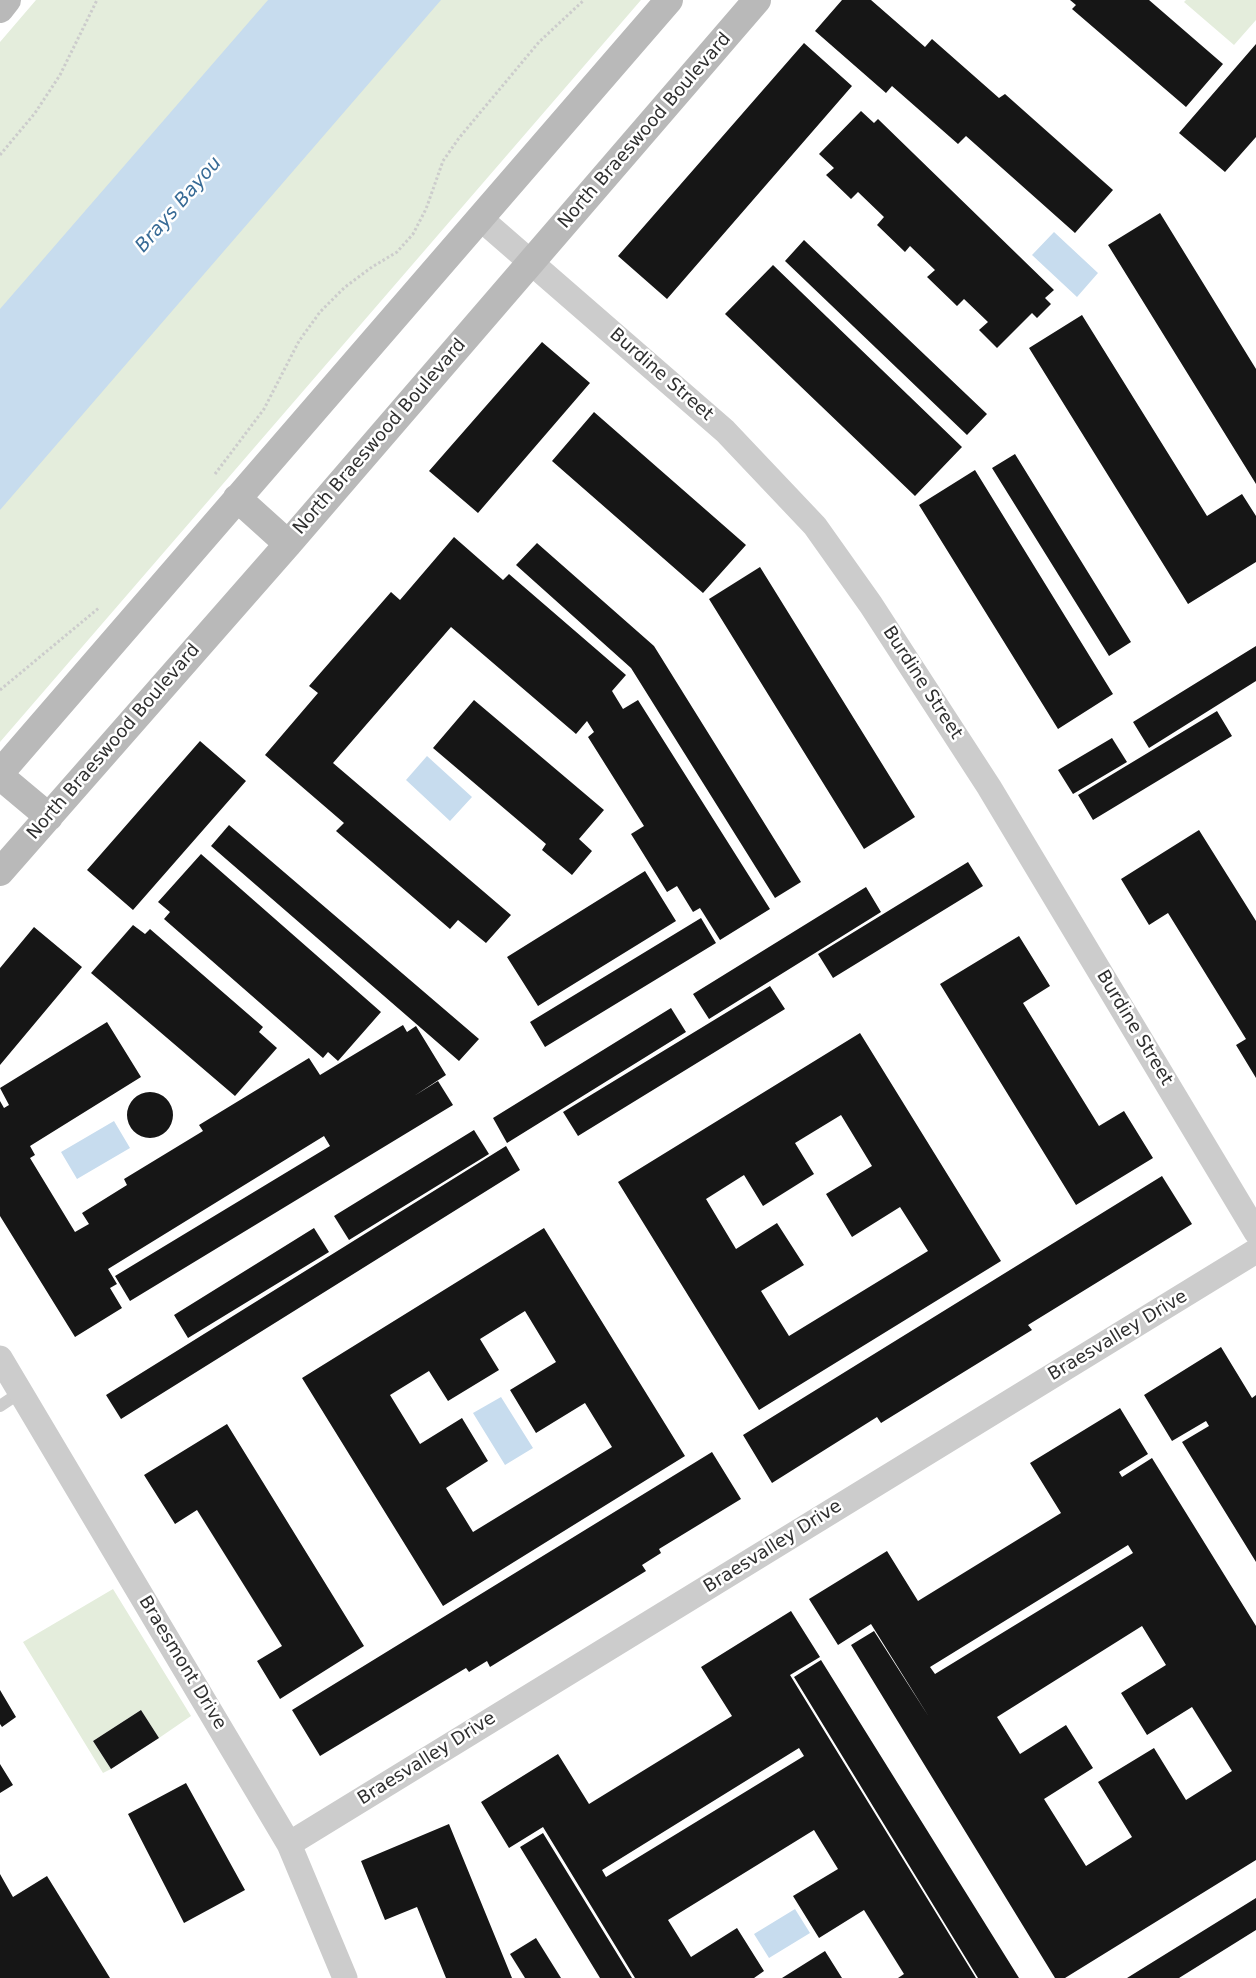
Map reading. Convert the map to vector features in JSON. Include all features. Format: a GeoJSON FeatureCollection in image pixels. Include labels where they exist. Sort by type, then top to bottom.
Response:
{"type":"FeatureCollection","features":[{"type":"Feature","properties":{"kind":"main road"},"geometry":{"type":"LineString","coordinates":[[0,8],[7,0]]}},
{"type":"Feature","properties":{"kind":"main road"},"geometry":{"type":"LineString","coordinates":[[49,817],[0,774],[669,0]]}},
{"type":"Feature","properties":{"kind":"main road","name":"North Braeswood Boulevard"},"geometry":{"type":"LineString","coordinates":[[0,872],[288,544],[757,0]]}},
{"type":"Feature","properties":{"kind":"main road"},"geometry":{"type":"LineString","coordinates":[[237,498],[288,544]]}},
{"type":"Feature","properties":{"kind":"street","name":"Burdine Street"},"geometry":{"type":"LineString","coordinates":[[481,219],[725,431],[815,526],[871,605],[990,787],[1256,1232]]}},
{"type":"Feature","properties":{"kind":"street","name":"Braesvalley Drive"},"geometry":{"type":"LineString","coordinates":[[289,1844],[1256,1251]]}},
{"type":"Feature","properties":{"kind":"street","name":"Braesmont Drive"},"geometry":{"type":"LineString","coordinates":[[0,1358],[289,1844],[345,1978]]}},
{"type":"Feature","properties":{"kind":"lane"},"geometry":{"type":"LineString","coordinates":[[0,1406],[21,1392]]}},
{"type":"Feature","properties":{"kind":"path"},"geometry":{"type":"LineString","coordinates":[[0,155],[35,113],[60,75],[97,0]]}},
{"type":"Feature","properties":{"kind":"path"},"geometry":{"type":"LineString","coordinates":[[212,478],[264,409],[299,341],[320,312],[345,287],[372,267],[397,252],[413,234],[426,210],[443,161],[459,138],[539,42],[584,0]]}},
{"type":"Feature","properties":{"kind":"path"},"geometry":{"type":"LineString","coordinates":[[0,690],[107,601]]}},
{"type":"Feature","properties":{"kind":"green space"},"geometry":{"type":"Polygon","coordinates":[[[36,0],[641,0],[0,742],[0,42],[36,0]]]}},
{"type":"Feature","properties":{"kind":"green space"},"geometry":{"type":"Polygon","coordinates":[[[1186,0],[1256,0],[1256,20],[1234,45],[1184,2],[1186,0]]]}},
{"type":"Feature","properties":{"kind":"green space"},"geometry":{"type":"Polygon","coordinates":[[[113,1589],[191,1716],[159,1738],[141,1710],[93,1741],[111,1769],[103,1773],[23,1642],[113,1589]]]}},
{"type":"Feature","properties":{"kind":"water","name":"Brays Bayou"},"geometry":{"type":"Polygon","coordinates":[[[268,0],[441,0],[0,510],[0,309],[268,0]]]}},
{"type":"Feature","properties":{"kind":"water"},"geometry":{"type":"Polygon","coordinates":[[[1054,232],[1098,273],[1077,297],[1032,255],[1054,232]]]}},
{"type":"Feature","properties":{"kind":"water"},"geometry":{"type":"Polygon","coordinates":[[[427,756],[472,797],[450,821],[406,780],[427,756]]]}},
{"type":"Feature","properties":{"kind":"water"},"geometry":{"type":"Polygon","coordinates":[[[114,1121],[130,1148],[77,1179],[61,1152],[114,1121]]]}},
{"type":"Feature","properties":{"kind":"water"},"geometry":{"type":"Polygon","coordinates":[[[501,1397],[533,1448],[505,1465],[473,1413],[501,1397]]]}},
{"type":"Feature","properties":{"kind":"water"},"geometry":{"type":"Polygon","coordinates":[[[795,1909],[810,1933],[769,1958],[754,1934],[795,1909]]]}},
{"type":"Feature","properties":{"kind":"building"},"geometry":{"type":"Polygon","coordinates":[[[842,0],[871,0],[925,47],[932,39],[999,98],[1005,94],[1113,190],[1075,233],[966,136],[958,144],[892,86],[886,93],[815,31],[842,0]]]}},
{"type":"Feature","properties":{"kind":"building"},"geometry":{"type":"Polygon","coordinates":[[[1070,0],[1149,0],[1223,64],[1186,107],[1072,9],[1076,5],[1070,0]]]}},
{"type":"Feature","properties":{"kind":"building"},"geometry":{"type":"Polygon","coordinates":[[[804,43],[852,86],[667,299],[618,256],[804,43]]]}},
{"type":"Feature","properties":{"kind":"building"},"geometry":{"type":"Polygon","coordinates":[[[1256,44],[1256,137],[1225,172],[1179,133],[1256,44]]]}},
{"type":"Feature","properties":{"kind":"building"},"geometry":{"type":"Polygon","coordinates":[[[861,111],[874,123],[878,119],[1054,290],[1045,298],[1051,304],[1037,318],[1032,313],[997,348],[979,330],[988,322],[964,299],[957,306],[927,277],[935,270],[910,246],[905,252],[877,225],[884,217],[858,192],[851,199],[826,175],[834,168],[819,154],[861,111]]]}},
{"type":"Feature","properties":{"kind":"building"},"geometry":{"type":"Polygon","coordinates":[[[1160,213],[1256,369],[1256,484],[1108,245],[1160,213]]]}},
{"type":"Feature","properties":{"kind":"building"},"geometry":{"type":"Polygon","coordinates":[[[804,240],[987,414],[967,435],[785,261],[804,240]]]}},
{"type":"Feature","properties":{"kind":"building"},"geometry":{"type":"Polygon","coordinates":[[[773,265],[962,447],[915,496],[725,314],[773,265]]]}},
{"type":"Feature","properties":{"kind":"building"},"geometry":{"type":"Polygon","coordinates":[[[1082,315],[1207,516],[1242,494],[1256,516],[1256,562],[1188,604],[1029,348],[1082,315]]]}},
{"type":"Feature","properties":{"kind":"building"},"geometry":{"type":"Polygon","coordinates":[[[542,342],[590,383],[478,513],[429,471],[542,342]]]}},
{"type":"Feature","properties":{"kind":"building"},"geometry":{"type":"Polygon","coordinates":[[[594,412],[746,545],[703,593],[552,461],[594,412]]]}},
{"type":"Feature","properties":{"kind":"building"},"geometry":{"type":"Polygon","coordinates":[[[1015,454],[1131,642],[1109,656],[992,468],[1015,454]]]}},
{"type":"Feature","properties":{"kind":"building"},"geometry":{"type":"Polygon","coordinates":[[[975,470],[1113,694],[1058,729],[919,505],[975,470]]]}},
{"type":"Feature","properties":{"kind":"building"},"geometry":{"type":"Polygon","coordinates":[[[454,537],[503,580],[509,574],[626,675],[612,691],[623,709],[638,700],[770,909],[720,940],[700,908],[693,912],[677,886],[667,892],[631,834],[644,826],[588,737],[594,732],[587,721],[576,734],[451,627],[333,763],[511,915],[486,943],[458,920],[450,929],[336,831],[344,823],[265,755],[318,693],[309,686],[391,592],[400,600],[454,537]]]}},
{"type":"Feature","properties":{"kind":"building"},"geometry":{"type":"Polygon","coordinates":[[[537,543],[654,646],[801,882],[775,898],[631,668],[516,565],[537,543]]]}},
{"type":"Feature","properties":{"kind":"building"},"geometry":{"type":"Polygon","coordinates":[[[760,567],[915,817],[864,849],[709,599],[760,567]]]}},
{"type":"Feature","properties":{"kind":"building"},"geometry":{"type":"Polygon","coordinates":[[[1256,646],[1256,681],[1149,748],[1133,722],[1256,646]]]}},
{"type":"Feature","properties":{"kind":"building"},"geometry":{"type":"Polygon","coordinates":[[[474,700],[604,810],[579,839],[592,851],[572,875],[542,850],[546,844],[433,748],[474,700]]]}},
{"type":"Feature","properties":{"kind":"building"},"geometry":{"type":"Polygon","coordinates":[[[1217,711],[1232,736],[1093,820],[1078,795],[1217,711]]]}},
{"type":"Feature","properties":{"kind":"building"},"geometry":{"type":"Polygon","coordinates":[[[1112,738],[1127,762],[1073,794],[1058,770],[1112,738]]]}},
{"type":"Feature","properties":{"kind":"building"},"geometry":{"type":"Polygon","coordinates":[[[200,741],[246,781],[133,910],[87,870],[200,741]]]}},
{"type":"Feature","properties":{"kind":"building"},"geometry":{"type":"Polygon","coordinates":[[[229,825],[479,1039],[459,1061],[211,846],[229,825]]]}},
{"type":"Feature","properties":{"kind":"building"},"geometry":{"type":"Polygon","coordinates":[[[1199,830],[1256,921],[1256,1078],[1236,1045],[1246,1039],[1168,913],[1149,925],[1121,879],[1199,830]]]}},
{"type":"Feature","properties":{"kind":"building"},"geometry":{"type":"Polygon","coordinates":[[[201,854],[381,1012],[338,1061],[328,1052],[323,1058],[164,919],[170,912],[158,902],[201,854]]]}},
{"type":"Feature","properties":{"kind":"building"},"geometry":{"type":"Polygon","coordinates":[[[968,862],[983,886],[833,978],[818,954],[968,862]]]}},
{"type":"Feature","properties":{"kind":"building"},"geometry":{"type":"Polygon","coordinates":[[[645,871],[676,921],[538,1006],[507,957],[645,871]]]}},
{"type":"Feature","properties":{"kind":"building"},"geometry":{"type":"Polygon","coordinates":[[[866,887],[881,912],[709,1019],[693,994],[866,887]]]}},
{"type":"Feature","properties":{"kind":"building"},"geometry":{"type":"Polygon","coordinates":[[[701,918],[716,943],[545,1047],[530,1022],[701,918]]]}},
{"type":"Feature","properties":{"kind":"building"},"geometry":{"type":"Polygon","coordinates":[[[133,925],[145,934],[150,929],[263,1027],[259,1032],[277,1048],[235,1096],[91,973],[133,925]]]}},
{"type":"Feature","properties":{"kind":"building"},"geometry":{"type":"Polygon","coordinates":[[[34,927],[82,967],[0,1065],[0,968],[34,927]]]}},
{"type":"Feature","properties":{"kind":"building"},"geometry":{"type":"Polygon","coordinates":[[[1019,936],[1050,986],[1023,1003],[1099,1126],[1124,1111],[1153,1158],[1076,1205],[940,984],[1019,936]]]}},
{"type":"Feature","properties":{"kind":"building"},"geometry":{"type":"Polygon","coordinates":[[[770,986],[785,1009],[578,1136],[563,1112],[770,986]]]}},
{"type":"Feature","properties":{"kind":"building"},"geometry":{"type":"Polygon","coordinates":[[[671,1008],[686,1032],[507,1143],[493,1118],[671,1008]]]}},
{"type":"Feature","properties":{"kind":"building"},"geometry":{"type":"Polygon","coordinates":[[[107,1022],[141,1077],[30,1146],[35,1155],[30,1158],[75,1232],[89,1224],[82,1213],[127,1185],[124,1179],[203,1131],[199,1125],[309,1058],[320,1075],[403,1025],[407,1032],[416,1026],[446,1075],[414,1096],[438,1081],[453,1105],[130,1301],[115,1276],[330,1146],[324,1136],[108,1269],[117,1284],[110,1288],[122,1308],[75,1337],[0,1216],[0,1101],[4,1108],[9,1105],[0,1088],[107,1022]]]}},
{"type":"Feature","properties":{"kind":"building"},"geometry":{"type":"Polygon","coordinates":[[[860,1033],[1001,1261],[759,1410],[618,1182],[860,1033]],[[841,1115],[795,1143],[814,1174],[763,1206],[744,1175],[706,1199],[736,1249],[777,1223],[804,1265],[761,1291],[789,1336],[928,1251],[900,1207],[852,1237],[826,1194],[872,1166],[841,1115]]]}},
{"type":"Feature","properties":{"kind":"building"},"geometry":{"type":"Polygon","coordinates":[[[150,1092],[163,1096],[169,1102],[173,1115],[169,1128],[163,1134],[150,1138],[137,1134],[131,1128],[127,1115],[131,1102],[137,1096],[150,1092]]]}},
{"type":"Feature","properties":{"kind":"building"},"geometry":{"type":"Polygon","coordinates":[[[474,1130],[489,1154],[349,1240],[334,1216],[474,1130]]]}},
{"type":"Feature","properties":{"kind":"building"},"geometry":{"type":"Polygon","coordinates":[[[506,1146],[520,1170],[121,1419],[106,1395],[506,1146]]]}},
{"type":"Feature","properties":{"kind":"building"},"geometry":{"type":"Polygon","coordinates":[[[1162,1176],[1192,1224],[1028,1325],[1032,1330],[881,1423],[877,1417],[772,1483],[743,1435],[1162,1176]]]}},
{"type":"Feature","properties":{"kind":"building"},"geometry":{"type":"Polygon","coordinates":[[[314,1228],[329,1252],[188,1338],[174,1315],[314,1228]]]}},
{"type":"Feature","properties":{"kind":"building"},"geometry":{"type":"Polygon","coordinates":[[[544,1228],[685,1456],[443,1606],[302,1378],[544,1228]],[[525,1311],[480,1339],[499,1370],[448,1401],[429,1371],[390,1395],[420,1444],[462,1418],[488,1461],[446,1488],[473,1532],[612,1447],[585,1403],[536,1433],[510,1390],[556,1362],[525,1311]]]}},
{"type":"Feature","properties":{"kind":"building"},"geometry":{"type":"Polygon","coordinates":[[[1221,1347],[1252,1398],[1256,1395],[1256,1562],[1182,1442],[1209,1426],[1206,1421],[1172,1441],[1144,1395],[1221,1347]]]}},
{"type":"Feature","properties":{"kind":"building"},"geometry":{"type":"Polygon","coordinates":[[[1120,1408],[1148,1454],[1119,1472],[1122,1477],[1152,1458],[1256,1626],[1256,1860],[1065,1978],[1055,1978],[851,1645],[874,1631],[929,1717],[871,1624],[838,1645],[809,1599],[887,1551],[918,1601],[1061,1513],[1030,1463],[1120,1408]],[[1128,1545],[930,1667],[935,1674],[1133,1553],[1128,1545]],[[1142,1626],[997,1717],[1020,1754],[1066,1725],[1093,1768],[1044,1799],[1086,1866],[1132,1837],[1098,1782],[1154,1748],[1186,1800],[1232,1771],[1192,1707],[1147,1735],[1121,1693],[1166,1665],[1142,1626]]]}},
{"type":"Feature","properties":{"kind":"building"},"geometry":{"type":"Polygon","coordinates":[[[227,1424],[364,1646],[280,1699],[257,1661],[282,1646],[197,1510],[175,1524],[144,1475],[227,1424]]]}},
{"type":"Feature","properties":{"kind":"building"},"geometry":{"type":"Polygon","coordinates":[[[712,1452],[741,1499],[659,1549],[661,1553],[642,1565],[646,1571],[490,1667],[487,1661],[469,1672],[466,1668],[320,1756],[292,1710],[712,1452]]]}},
{"type":"Feature","properties":{"kind":"building"},"geometry":{"type":"Polygon","coordinates":[[[791,1611],[820,1657],[790,1675],[976,1978],[898,1978],[904,1974],[864,1910],[819,1938],[793,1896],[838,1869],[814,1830],[668,1920],[691,1957],[737,1928],[764,1971],[754,1978],[635,1978],[543,1827],[509,1848],[481,1802],[558,1754],[589,1804],[732,1716],[701,1667],[791,1611]],[[799,1748],[602,1870],[606,1877],[804,1756],[799,1748]]]}},
{"type":"Feature","properties":{"kind":"building"},"geometry":{"type":"Polygon","coordinates":[[[821,1660],[1019,1978],[978,1978],[794,1677],[821,1660]]]}},
{"type":"Feature","properties":{"kind":"building"},"geometry":{"type":"Polygon","coordinates":[[[0,1690],[16,1717],[2,1727],[0,1724],[0,1690]]]}},
{"type":"Feature","properties":{"kind":"building"},"geometry":{"type":"Polygon","coordinates":[[[141,1710],[159,1738],[111,1769],[93,1741],[141,1710]]]}},
{"type":"Feature","properties":{"kind":"building"},"geometry":{"type":"Polygon","coordinates":[[[0,1764],[13,1785],[0,1793],[0,1764]]]}},
{"type":"Feature","properties":{"kind":"building"},"geometry":{"type":"Polygon","coordinates":[[[186,1783],[245,1890],[184,1923],[128,1814],[186,1783]]]}},
{"type":"Feature","properties":{"kind":"building"},"geometry":{"type":"Polygon","coordinates":[[[449,1824],[512,1978],[446,1978],[417,1907],[385,1920],[361,1861],[449,1824]]]}},
{"type":"Feature","properties":{"kind":"building"},"geometry":{"type":"Polygon","coordinates":[[[543,1833],[632,1978],[600,1978],[520,1847],[543,1833]]]}},
{"type":"Feature","properties":{"kind":"building"},"geometry":{"type":"Polygon","coordinates":[[[0,1874],[13,1897],[47,1876],[110,1978],[0,1978],[0,1874]]]}},
{"type":"Feature","properties":{"kind":"building"},"geometry":{"type":"Polygon","coordinates":[[[1256,1898],[1256,1930],[1179,1978],[1127,1978],[1256,1898]]]}},
{"type":"Feature","properties":{"kind":"building"},"geometry":{"type":"Polygon","coordinates":[[[536,1938],[561,1978],[525,1978],[510,1954],[536,1938]]]}},
{"type":"Feature","properties":{"kind":"building"},"geometry":{"type":"Polygon","coordinates":[[[825,1951],[842,1978],[782,1978],[825,1951]]]}}]}
